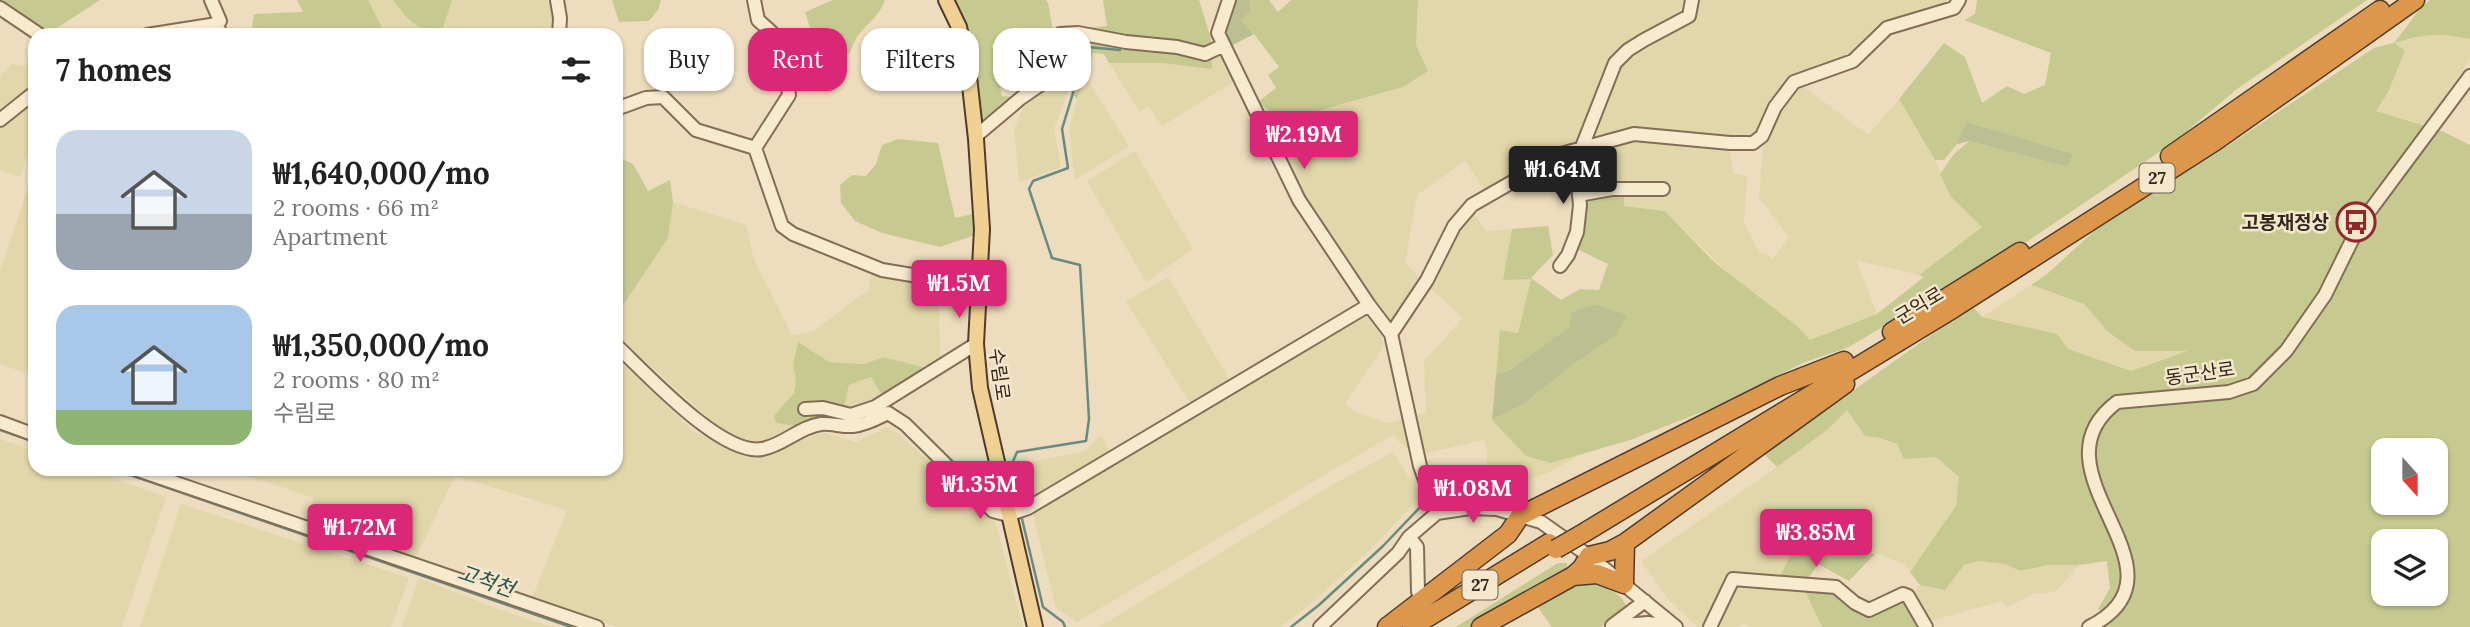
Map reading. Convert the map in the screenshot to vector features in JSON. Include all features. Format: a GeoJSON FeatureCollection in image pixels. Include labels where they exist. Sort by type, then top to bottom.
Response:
{"type":"FeatureCollection","features":[{"type":"Feature","properties":{"kind":"highway","name":"군익로"},"geometry":{"type":"LineString","coordinates":[[1432,627],[1553,546],[2176,152],[2394,0]]}},
{"type":"Feature","properties":{"kind":"highway","name":"군익로"},"geometry":{"type":"LineString","coordinates":[[1583,527],[1891,346],[2214,142],[2415,0]]}},
{"type":"Feature","properties":{"kind":"highway"},"geometry":{"type":"LineString","coordinates":[[1481,627],[1573,576],[1589,556],[1610,551],[1625,543],[1828,399],[1891,346]]}},
{"type":"Feature","properties":{"kind":"highway"},"geometry":{"type":"LineString","coordinates":[[1387,627],[1508,534],[1520,516],[1780,386],[1844,361]]}},
{"type":"Feature","properties":{"kind":"highway"},"geometry":{"type":"LineString","coordinates":[[1573,576],[1597,574],[1624,584],[1625,543]]}},
{"type":"Feature","properties":{"kind":"highway","name":"군익로"},"geometry":{"type":"LineString","coordinates":[[1412,627],[1553,546]]}},
{"type":"Feature","properties":{"kind":"main road","name":"수림로"},"geometry":{"type":"LineString","coordinates":[[946,0],[960,27],[976,136],[982,229],[976,344],[980,388],[1035,627]]}},
{"type":"Feature","properties":{"kind":"street"},"geometry":{"type":"LineString","coordinates":[[3,0],[0,7],[30,28]]}},
{"type":"Feature","properties":{"kind":"street"},"geometry":{"type":"LineString","coordinates":[[211,0],[220,21]]}},
{"type":"Feature","properties":{"kind":"street"},"geometry":{"type":"LineString","coordinates":[[556,0],[559,28]]}},
{"type":"Feature","properties":{"kind":"street"},"geometry":{"type":"LineString","coordinates":[[754,0],[758,20],[780,40],[789,95],[755,148]]}},
{"type":"Feature","properties":{"kind":"street"},"geometry":{"type":"LineString","coordinates":[[1229,0],[1218,33],[1299,200],[1391,334],[1420,466],[1437,513]]}},
{"type":"Feature","properties":{"kind":"street"},"geometry":{"type":"LineString","coordinates":[[1560,266],[1568,255],[1577,232],[1578,184],[1588,157],[1583,147],[1615,63],[1628,50],[1689,16],[1692,0]]}},
{"type":"Feature","properties":{"kind":"street"},"geometry":{"type":"LineString","coordinates":[[1391,334],[1427,280],[1454,226],[1472,205],[1561,154],[1634,134],[1753,143],[1762,135],[1775,107],[1794,82],[1853,61],[1887,28],[1954,8],[1959,0]]}},
{"type":"Feature","properties":{"kind":"street"},"geometry":{"type":"LineString","coordinates":[[192,28],[217,24],[218,28]]}},
{"type":"Feature","properties":{"kind":"street"},"geometry":{"type":"LineString","coordinates":[[976,136],[1021,98],[1056,74],[1060,33],[1078,33],[1126,42],[1177,47],[1205,54],[1224,45]]}},
{"type":"Feature","properties":{"kind":"street","name":"동군산로"},"geometry":{"type":"LineString","coordinates":[[2089,627],[2107,618],[2122,598],[2128,573],[2124,550],[2088,465],[2088,447],[2099,420],[2106,410],[2117,402],[2229,392],[2253,384],[2286,351],[2325,295],[2360,224],[2470,76]]}},
{"type":"Feature","properties":{"kind":"street"},"geometry":{"type":"LineString","coordinates":[[623,106],[646,98],[663,97],[696,130],[755,148]]}},
{"type":"Feature","properties":{"kind":"street"},"geometry":{"type":"LineString","coordinates":[[0,120],[28,98]]}},
{"type":"Feature","properties":{"kind":"street"},"geometry":{"type":"LineString","coordinates":[[755,148],[782,226],[793,234],[882,270],[978,286]]}},
{"type":"Feature","properties":{"kind":"street"},"geometry":{"type":"LineString","coordinates":[[1579,195],[1612,189],[1663,189]]}},
{"type":"Feature","properties":{"kind":"street"},"geometry":{"type":"LineString","coordinates":[[623,352],[702,425],[719,437],[744,447],[760,450],[788,439],[801,430],[822,424],[853,421],[888,413],[893,415],[993,511],[1008,514],[1028,508],[1369,305]]}},
{"type":"Feature","properties":{"kind":"street"},"geometry":{"type":"LineString","coordinates":[[853,421],[976,344]]}},
{"type":"Feature","properties":{"kind":"street"},"geometry":{"type":"LineString","coordinates":[[806,409],[823,408],[853,421]]}},
{"type":"Feature","properties":{"kind":"street"},"geometry":{"type":"LineString","coordinates":[[0,422],[28,432]]}},
{"type":"Feature","properties":{"kind":"street"},"geometry":{"type":"LineString","coordinates":[[155,476],[597,627]]}},
{"type":"Feature","properties":{"kind":"street"},"geometry":{"type":"LineString","coordinates":[[1320,627],[1398,553],[1409,537],[1437,513],[1469,508],[1497,509],[1541,522],[1589,556],[1676,627]]}},
{"type":"Feature","properties":{"kind":"street"},"geometry":{"type":"LineString","coordinates":[[1409,537],[1417,547],[1418,592]]}},
{"type":"Feature","properties":{"kind":"street"},"geometry":{"type":"LineString","coordinates":[[1710,627],[1733,579],[1836,587],[1855,603],[1869,610],[1903,594],[1908,596],[1926,627]]}},
{"type":"Feature","properties":{"kind":"street"},"geometry":{"type":"LineString","coordinates":[[1611,626],[1645,601]]}},
{"type":"Feature","properties":{"kind":"street"},"geometry":{"type":"LineString","coordinates":[[1611,626],[1648,623],[1676,627]]}},
{"type":"Feature","properties":{"kind":"shaded area"},"geometry":{"type":"Polygon","coordinates":[[[368,0],[393,0],[408,20],[420,28],[382,28],[368,0]]]}},
{"type":"Feature","properties":{"kind":"shaded area"},"geometry":{"type":"Polygon","coordinates":[[[452,0],[551,0],[554,28],[443,28],[452,0]]]}},
{"type":"Feature","properties":{"kind":"shaded area"},"geometry":{"type":"Polygon","coordinates":[[[1418,0],[1684,0],[1680,14],[1613,57],[1578,143],[1485,191],[1465,161],[1417,195],[1405,263],[1421,279],[1389,324],[1301,194],[1271,128],[1281,121],[1403,87],[1428,70],[1416,45],[1418,0]]]}},
{"type":"Feature","properties":{"kind":"shaded area"},"geometry":{"type":"Polygon","coordinates":[[[1695,0],[1954,0],[1951,5],[1917,11],[1885,24],[1849,58],[1795,77],[1780,90],[1753,138],[1638,127],[1591,136],[1620,65],[1689,23],[1695,0]]]}},
{"type":"Feature","properties":{"kind":"shaded area"},"geometry":{"type":"Polygon","coordinates":[[[2421,34],[2449,34],[2470,39],[2470,59],[2426,126],[2376,111],[2388,92],[2394,43],[2421,34]]]}},
{"type":"Feature","properties":{"kind":"shaded area"},"geometry":{"type":"Polygon","coordinates":[[[1223,53],[1235,81],[1162,126],[1148,106],[1140,112],[1109,63],[1162,63],[1211,68],[1212,57],[1223,53]]]}},
{"type":"Feature","properties":{"kind":"shaded area"},"geometry":{"type":"Polygon","coordinates":[[[28,62],[28,91],[0,112],[0,77],[11,64],[25,66],[28,62]]]}},
{"type":"Feature","properties":{"kind":"shaded area"},"geometry":{"type":"Polygon","coordinates":[[[1800,84],[1868,135],[1899,99],[1935,160],[1951,197],[1982,227],[1919,275],[1856,260],[1877,314],[1810,341],[1798,327],[1730,275],[1665,211],[1623,206],[1625,185],[1584,189],[1591,158],[1589,149],[1634,138],[1729,147],[1733,173],[1747,176],[1744,222],[1758,250],[1773,259],[1789,237],[1759,199],[1763,147],[1777,115],[1800,84]]]}},
{"type":"Feature","properties":{"kind":"shaded area"},"geometry":{"type":"Polygon","coordinates":[[[1091,85],[1129,146],[1075,180],[1069,130],[1079,91],[1091,91],[1091,85]]]}},
{"type":"Feature","properties":{"kind":"shaded area"},"geometry":{"type":"Polygon","coordinates":[[[1043,91],[1068,91],[1054,129],[1061,167],[1019,182],[1014,129],[1024,106],[1043,91]]]}},
{"type":"Feature","properties":{"kind":"shaded area"},"geometry":{"type":"Polygon","coordinates":[[[28,106],[28,154],[20,177],[0,170],[0,128],[28,106]]]}},
{"type":"Feature","properties":{"kind":"shaded area"},"geometry":{"type":"Polygon","coordinates":[[[1135,151],[1193,249],[1146,282],[1087,181],[1135,151]]]}},
{"type":"Feature","properties":{"kind":"shaded area"},"geometry":{"type":"Polygon","coordinates":[[[28,187],[28,374],[0,364],[0,271],[28,187]]]}},
{"type":"Feature","properties":{"kind":"shaded area"},"geometry":{"type":"Polygon","coordinates":[[[673,202],[746,225],[754,260],[792,335],[814,331],[869,289],[871,274],[939,289],[940,361],[929,369],[884,357],[864,364],[829,362],[793,365],[796,381],[794,393],[806,426],[783,437],[758,444],[732,439],[623,341],[623,306],[668,238],[673,202]]]}},
{"type":"Feature","properties":{"kind":"shaded area"},"geometry":{"type":"Polygon","coordinates":[[[1472,211],[1486,231],[1512,229],[1503,280],[1531,278],[1518,333],[1500,331],[1492,420],[1551,463],[1584,453],[1548,473],[1500,486],[1463,490],[1465,480],[1487,465],[1484,440],[1422,454],[1418,415],[1426,413],[1424,361],[1463,318],[1428,286],[1459,226],[1472,211]]]}},
{"type":"Feature","properties":{"kind":"shaded area"},"geometry":{"type":"Polygon","coordinates":[[[1168,277],[1230,380],[1190,403],[1126,301],[1168,277]]]}},
{"type":"Feature","properties":{"kind":"shaded area"},"geometry":{"type":"Polygon","coordinates":[[[2031,285],[2084,304],[2107,331],[2190,350],[2131,371],[2068,349],[2056,334],[1982,317],[2031,285]]]}},
{"type":"Feature","properties":{"kind":"shaded area"},"geometry":{"type":"Polygon","coordinates":[[[1367,313],[1381,335],[1383,348],[1345,403],[1353,411],[1387,423],[1405,419],[1410,451],[1392,435],[1077,622],[1056,608],[1032,511],[1367,313]]]}},
{"type":"Feature","properties":{"kind":"shaded area"},"geometry":{"type":"Polygon","coordinates":[[[623,363],[695,433],[762,457],[822,432],[856,442],[887,427],[899,434],[995,521],[1023,627],[616,627],[533,596],[567,510],[455,476],[623,476],[623,363]]]}},
{"type":"Feature","properties":{"kind":"shaded area"},"geometry":{"type":"Polygon","coordinates":[[[871,377],[883,397],[862,408],[843,410],[849,385],[871,377]]]}},
{"type":"Feature","properties":{"kind":"shaded area"},"geometry":{"type":"Polygon","coordinates":[[[1847,409],[1865,436],[1897,444],[1904,459],[1936,457],[1959,477],[1956,506],[1935,538],[1910,572],[1906,565],[1814,529],[1779,579],[1735,576],[1705,627],[1697,627],[1669,600],[1641,561],[1777,467],[1827,430],[1847,409]]]}},
{"type":"Feature","properties":{"kind":"shaded area"},"geometry":{"type":"Polygon","coordinates":[[[1101,435],[1110,452],[1034,496],[1026,497],[1021,464],[1085,451],[1101,435]]]}},
{"type":"Feature","properties":{"kind":"shaded area"},"geometry":{"type":"Polygon","coordinates":[[[0,439],[28,449],[28,476],[106,476],[166,497],[122,627],[0,627],[0,439]]]}},
{"type":"Feature","properties":{"kind":"shaded area"},"geometry":{"type":"Polygon","coordinates":[[[1393,452],[1421,496],[1369,551],[1314,601],[1280,627],[1099,627],[1330,486],[1393,452]]]}},
{"type":"Feature","properties":{"kind":"shaded area"},"geometry":{"type":"Polygon","coordinates":[[[249,476],[455,476],[415,559],[306,521],[314,498],[249,476]]]}},
{"type":"Feature","properties":{"kind":"shaded area"},"geometry":{"type":"Polygon","coordinates":[[[181,504],[409,578],[391,627],[140,627],[181,504]]]}},
{"type":"Feature","properties":{"kind":"shaded area"},"geometry":{"type":"Polygon","coordinates":[[[1979,561],[2005,564],[2020,571],[2048,565],[2080,564],[2056,591],[2034,594],[2008,607],[2001,601],[1926,622],[1913,594],[1920,585],[1945,590],[1964,565],[1979,561]]]}},
{"type":"Feature","properties":{"kind":"shaded area"},"geometry":{"type":"Polygon","coordinates":[[[419,578],[498,609],[551,627],[402,627],[419,578]]]}},
{"type":"Feature","properties":{"kind":"shaded area"},"geometry":{"type":"Polygon","coordinates":[[[1735,582],[1804,589],[1822,627],[1751,627],[1744,623],[1737,627],[1715,627],[1735,582]]]}},
{"type":"Feature","properties":{"kind":"green space"},"geometry":{"type":"Polygon","coordinates":[[[0,0],[100,0],[57,28],[28,28],[5,22],[0,17],[0,0]]]}},
{"type":"Feature","properties":{"kind":"green space"},"geometry":{"type":"Polygon","coordinates":[[[297,0],[368,0],[382,28],[252,28],[254,14],[303,12],[297,0]]]}},
{"type":"Feature","properties":{"kind":"green space"},"geometry":{"type":"Polygon","coordinates":[[[393,0],[452,0],[443,28],[422,28],[403,13],[393,0]]]}},
{"type":"Feature","properties":{"kind":"green space"},"geometry":{"type":"Polygon","coordinates":[[[612,0],[661,0],[658,10],[649,21],[619,22],[612,0]]]}},
{"type":"Feature","properties":{"kind":"green space"},"geometry":{"type":"Polygon","coordinates":[[[833,0],[885,0],[865,28],[861,28],[861,33],[849,55],[847,28],[810,28],[805,12],[833,0]]]}},
{"type":"Feature","properties":{"kind":"green space"},"geometry":{"type":"Polygon","coordinates":[[[949,0],[1046,0],[1048,3],[1053,28],[993,28],[993,91],[1001,91],[1002,96],[1014,97],[983,125],[977,91],[979,28],[961,28],[949,0]]]}},
{"type":"Feature","properties":{"kind":"green space"},"geometry":{"type":"Polygon","coordinates":[[[1103,0],[1199,0],[1211,39],[1212,69],[1162,63],[1109,63],[1104,54],[1093,53],[1091,59],[1091,28],[1086,28],[1107,26],[1103,0]]]}},
{"type":"Feature","properties":{"kind":"green space"},"geometry":{"type":"Polygon","coordinates":[[[1236,0],[1250,0],[1251,11],[1241,21],[1254,34],[1229,47],[1223,33],[1236,0]]]}},
{"type":"Feature","properties":{"kind":"green space"},"geometry":{"type":"Polygon","coordinates":[[[1250,0],[1269,0],[1278,12],[1291,0],[1418,0],[1416,45],[1428,71],[1403,87],[1281,121],[1258,102],[1276,88],[1268,75],[1279,67],[1241,21],[1251,11],[1250,0]]]}},
{"type":"Feature","properties":{"kind":"green space"},"geometry":{"type":"Polygon","coordinates":[[[1977,0],[2367,0],[2237,89],[2174,142],[2028,241],[1847,348],[1805,362],[1712,408],[1630,440],[1551,463],[1526,456],[1492,420],[1524,404],[1571,366],[1614,337],[1569,327],[1510,370],[1496,375],[1500,330],[1518,333],[1531,279],[1503,280],[1512,229],[1548,226],[1553,255],[1531,278],[1561,300],[1580,289],[1599,290],[1608,264],[1579,250],[1586,199],[1624,193],[1624,206],[1665,211],[1714,262],[1798,327],[1810,340],[1877,314],[1924,277],[1919,275],[1982,227],[1951,197],[1940,174],[1954,154],[1969,141],[2067,167],[2072,154],[1966,123],[1957,144],[1944,160],[1935,160],[1899,99],[1944,43],[1965,57],[1982,103],[2007,86],[2024,94],[2045,85],[2051,53],[1964,20],[1975,14],[1977,0]]]}},
{"type":"Feature","properties":{"kind":"green space"},"geometry":{"type":"Polygon","coordinates":[[[2430,0],[2470,0],[2470,39],[2432,35],[2395,43],[2405,51],[2388,92],[2376,111],[2442,131],[2470,145],[2470,627],[2101,627],[2115,618],[2098,609],[2110,588],[2107,561],[2048,565],[2020,571],[2005,564],[1979,561],[1964,565],[1945,590],[1920,585],[1910,572],[1956,506],[1959,477],[1936,457],[1904,459],[1897,444],[1865,436],[1847,410],[1827,430],[1777,467],[1764,454],[1972,306],[1982,317],[2057,334],[2068,349],[2131,371],[2187,351],[2135,351],[2107,331],[2084,304],[2031,285],[2046,275],[2103,223],[2214,155],[2374,48],[2394,43],[2423,5],[2430,0]]]}},
{"type":"Feature","properties":{"kind":"green space"},"geometry":{"type":"Polygon","coordinates":[[[1071,91],[1080,91],[1077,99],[1071,91]]]}},
{"type":"Feature","properties":{"kind":"green space"},"geometry":{"type":"Polygon","coordinates":[[[1966,122],[2073,154],[2067,167],[1969,141],[1957,144],[1966,122]]]}},
{"type":"Feature","properties":{"kind":"green space"},"geometry":{"type":"Polygon","coordinates":[[[898,139],[938,143],[955,218],[973,214],[975,235],[940,247],[882,233],[855,221],[841,203],[840,185],[852,175],[866,176],[876,164],[882,145],[898,139]]]}},
{"type":"Feature","properties":{"kind":"green space"},"geometry":{"type":"Polygon","coordinates":[[[623,159],[633,164],[648,191],[670,180],[673,202],[668,238],[623,306],[623,159]]]}},
{"type":"Feature","properties":{"kind":"green space"},"geometry":{"type":"Polygon","coordinates":[[[1596,304],[1627,316],[1614,337],[1571,366],[1524,404],[1492,420],[1496,375],[1510,370],[1569,327],[1572,312],[1596,304]]]}},
{"type":"Feature","properties":{"kind":"green space"},"geometry":{"type":"Polygon","coordinates":[[[798,342],[829,362],[864,364],[884,357],[929,369],[883,397],[871,377],[849,385],[838,416],[823,424],[804,426],[776,423],[774,416],[794,393],[796,381],[793,365],[798,342]]]}},
{"type":"Feature","properties":{"kind":"green space"},"geometry":{"type":"Polygon","coordinates":[[[1814,529],[1875,554],[1849,581],[1818,564],[1807,580],[1779,579],[1802,531],[1814,529]]]}},
{"type":"Feature","properties":{"kind":"green space"},"geometry":{"type":"Polygon","coordinates":[[[1558,563],[1567,563],[1568,575],[1485,627],[1456,627],[1558,563]]]}},
{"type":"Feature","properties":{"kind":"green space"},"geometry":{"type":"Polygon","coordinates":[[[1581,581],[1614,592],[1620,596],[1627,608],[1601,627],[1552,627],[1537,606],[1581,581]]]}},
{"type":"Feature","properties":{"kind":"green space"},"geometry":{"type":"Polygon","coordinates":[[[1804,589],[1834,591],[1870,613],[1905,597],[1922,627],[1822,627],[1804,589]]]}},
{"type":"Feature","properties":{"kind":"waterway"},"geometry":{"type":"LineString","coordinates":[[1019,498],[1011,466],[1017,452],[1086,441],[1089,419],[1080,265],[1052,258],[1029,189],[1033,181],[1068,168],[1062,129],[1087,47],[1120,50]]}},
{"type":"Feature","properties":{"kind":"waterway","name":"고척천"},"geometry":{"type":"LineString","coordinates":[[0,430],[28,440]]}},
{"type":"Feature","properties":{"kind":"waterway","name":"고척천"},"geometry":{"type":"LineString","coordinates":[[133,476],[571,627]]}},
{"type":"Feature","properties":{"kind":"waterway"},"geometry":{"type":"LineString","coordinates":[[1291,627],[1383,546],[1425,502]]}},
{"type":"Feature","properties":{"kind":"waterway"},"geometry":{"type":"LineString","coordinates":[[1022,519],[1043,607],[1063,622],[1065,627]]}},
{"type":"Feature","properties":{"kind":"place","name":"고봉재정상"},"geometry":{"type":"Point","coordinates":[2356,222]}}]}
